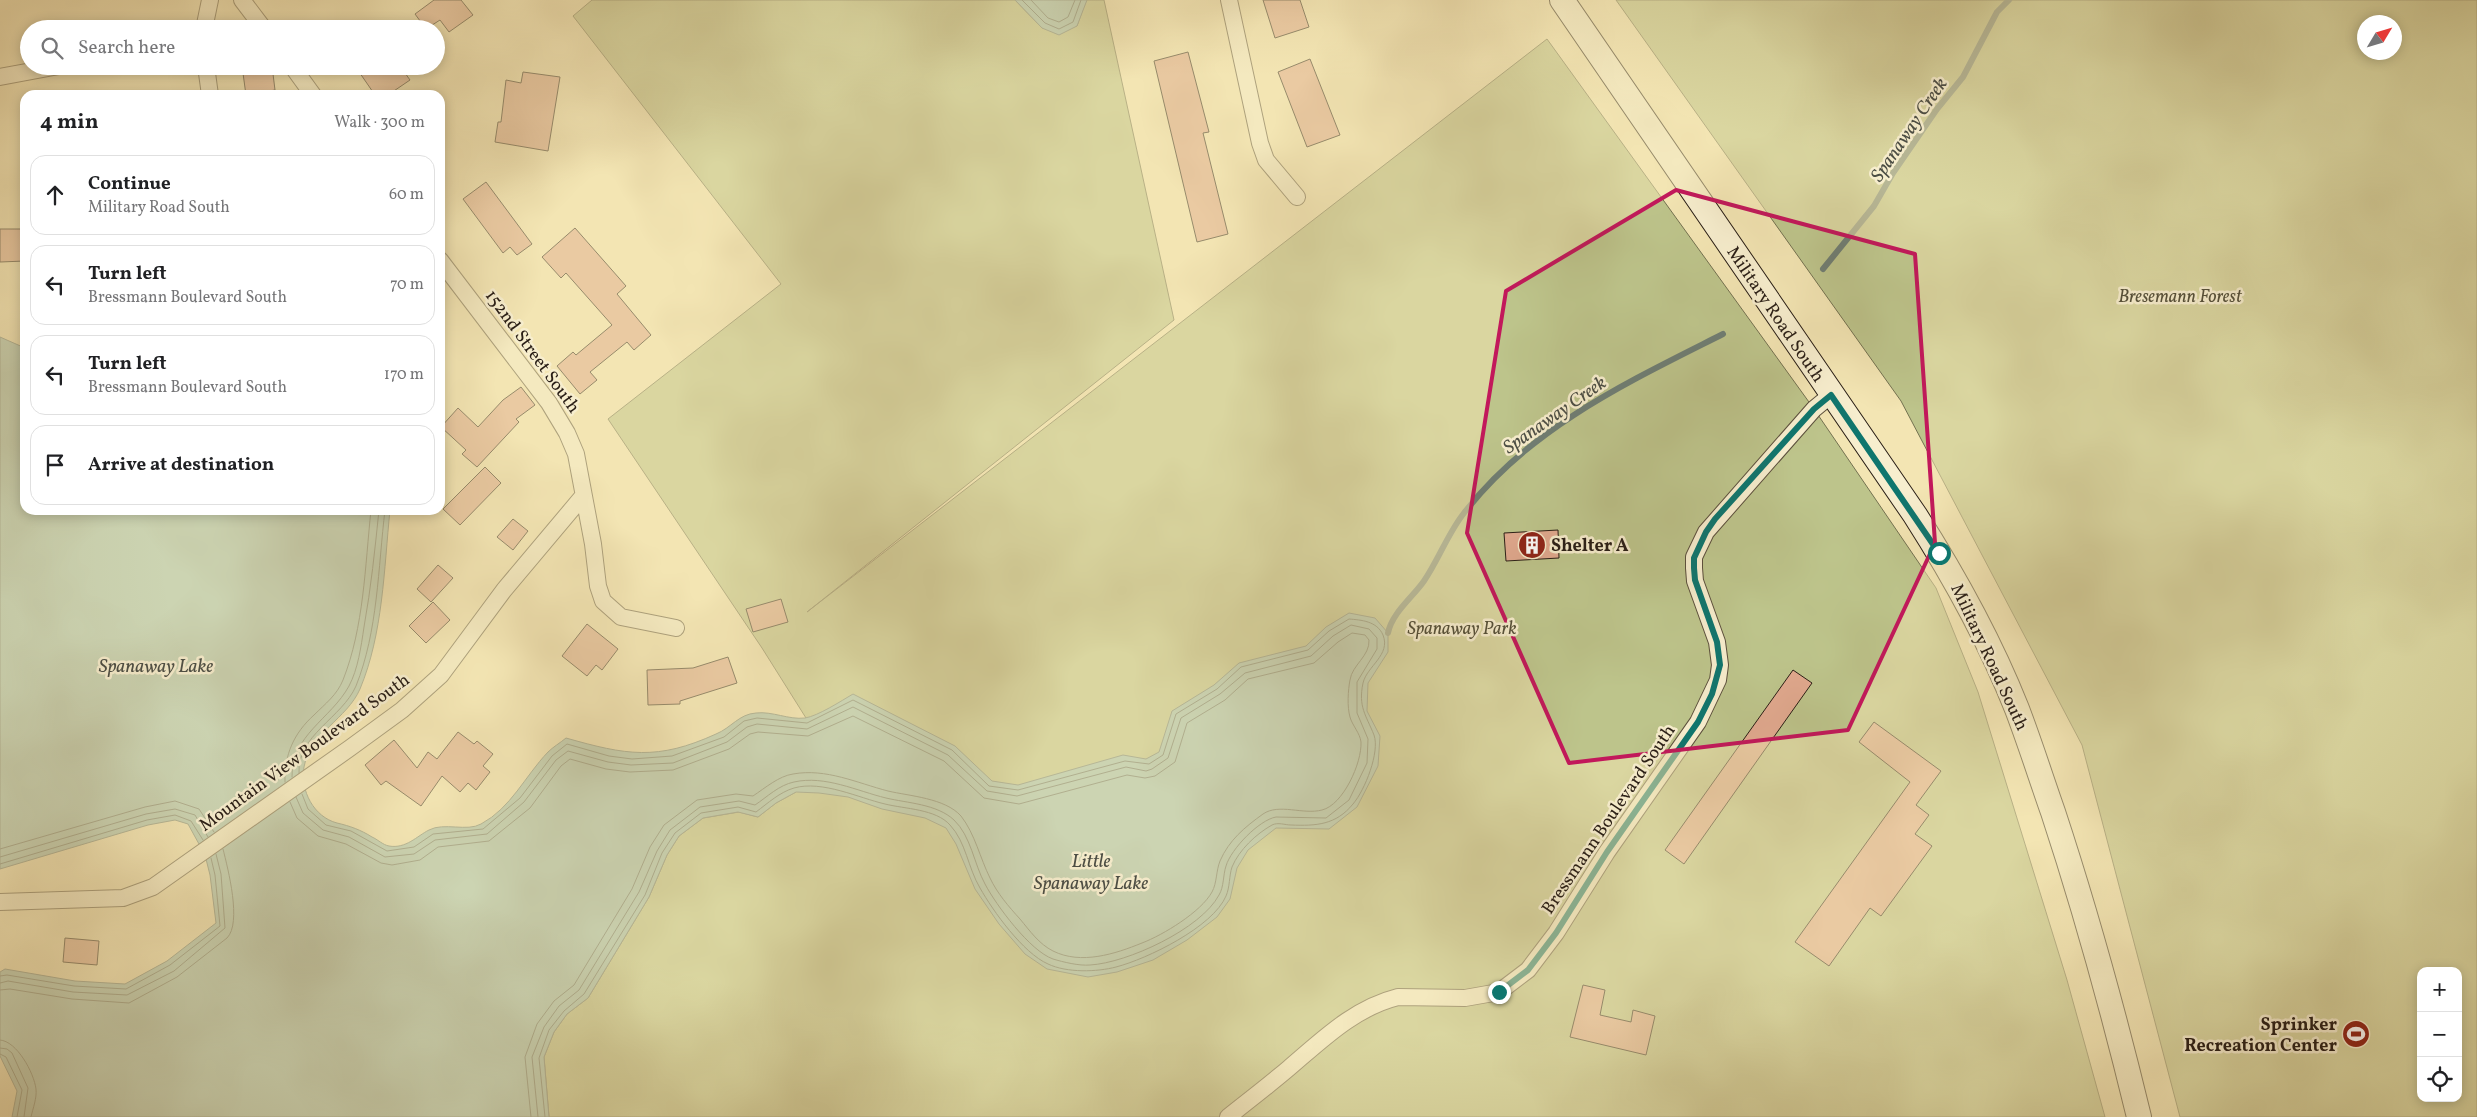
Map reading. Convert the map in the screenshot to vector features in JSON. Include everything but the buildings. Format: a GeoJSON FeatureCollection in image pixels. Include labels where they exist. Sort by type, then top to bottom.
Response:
{"type":"FeatureCollection","features":[{"type":"Feature","properties":{"kind":"main road","name":"Military Road South"},"geometry":{"type":"LineString","coordinates":[[1562,0],[1939,553],[1967,605],[2017,709],[2072,870],[2139,1117]]}},
{"type":"Feature","properties":{"kind":"street"},"geometry":{"type":"LineString","coordinates":[[206,20],[210,0]]}},
{"type":"Feature","properties":{"kind":"street"},"geometry":{"type":"LineString","coordinates":[[242,0],[257,20]]}},
{"type":"Feature","properties":{"kind":"street"},"geometry":{"type":"LineString","coordinates":[[1229,0],[1260,143],[1266,160],[1297,197]]}},
{"type":"Feature","properties":{"kind":"street"},"geometry":{"type":"LineString","coordinates":[[0,77],[20,73]]}},
{"type":"Feature","properties":{"kind":"street"},"geometry":{"type":"LineString","coordinates":[[207,75],[209,90]]}},
{"type":"Feature","properties":{"kind":"street"},"geometry":{"type":"LineString","coordinates":[[299,75],[309,90]]}},
{"type":"Feature","properties":{"kind":"street","name":"152nd Street South"},"geometry":{"type":"LineString","coordinates":[[445,267],[549,403],[567,434],[576,454],[598,586],[603,601],[622,617],[676,628]]}},
{"type":"Feature","properties":{"kind":"street","name":"Bressmann Boulevard South"},"geometry":{"type":"LineString","coordinates":[[1228,1117],[1334,1030],[1354,1016],[1385,1000],[1398,997],[1482,997],[1499,992],[1528,970],[1556,933],[1607,852],[1698,722],[1712,694],[1720,665],[1717,642],[1695,580],[1694,568],[1694,558],[1706,532],[1744,486],[1814,409],[1831,395]]}},
{"type":"Feature","properties":{"kind":"street","name":"Mountain View Boulevard South"},"geometry":{"type":"LineString","coordinates":[[0,902],[123,898],[153,886],[350,748],[402,710],[441,676],[504,590],[583,496]]}},
{"type":"Feature","properties":{"kind":"highlighted area"},"geometry":{"type":"Polygon","coordinates":[[[1676,190],[1915,254],[1935,543],[1848,730],[1569,763],[1467,533],[1506,291],[1676,190]]]}},
{"type":"Feature","properties":{"kind":"green space","name":"Spanaway Park"},"geometry":{"type":"Polygon","coordinates":[[[592,0],[1015,0],[1042,28],[1077,26],[1086,0],[1104,0],[1174,320],[807,612],[1547,39],[1814,409],[1936,588],[1978,692],[2067,980],[2105,1117],[549,1117],[544,1057],[554,1032],[567,1014],[588,998],[649,897],[667,855],[679,836],[703,818],[739,812],[758,817],[776,803],[796,792],[806,718],[762,648],[608,419],[781,284],[573,16],[592,0]]]}},
{"type":"Feature","properties":{"kind":"green space","name":"Bresemann Forest"},"geometry":{"type":"Polygon","coordinates":[[[1616,0],[2477,0],[2477,1117],[2180,1117],[2082,745],[1901,401],[1616,0]]]}},
{"type":"Feature","properties":{"kind":"water"},"geometry":{"type":"Polygon","coordinates":[[[1015,0],[1087,0],[1077,26],[1059,35],[1042,28],[1015,0]]]}},
{"type":"Feature","properties":{"kind":"water","name":"Spanaway Lake"},"geometry":{"type":"Polygon","coordinates":[[[0,337],[20,346],[20,515],[390,515],[378,624],[368,668],[354,700],[313,745],[304,767],[303,776],[310,802],[322,815],[329,820],[360,830],[387,845],[401,846],[435,828],[469,827],[481,824],[492,817],[509,801],[548,752],[566,738],[624,751],[658,752],[695,743],[721,731],[750,714],[768,713],[793,718],[805,718],[823,711],[853,694],[955,746],[992,781],[1018,785],[1123,755],[1146,759],[1159,752],[1172,711],[1214,685],[1239,663],[1306,646],[1326,627],[1349,613],[1375,618],[1388,633],[1388,652],[1368,683],[1367,711],[1380,736],[1378,766],[1357,807],[1329,829],[1276,828],[1248,850],[1237,868],[1230,899],[1217,917],[1187,940],[1153,960],[1117,972],[1088,977],[1047,969],[1025,954],[999,924],[975,889],[956,844],[946,828],[925,818],[882,809],[848,797],[796,792],[776,803],[758,817],[738,812],[703,818],[679,836],[667,855],[649,897],[588,998],[567,1014],[554,1032],[544,1057],[549,1117],[12,1117],[17,1091],[0,1056],[0,972],[5,969],[75,981],[125,984],[167,961],[216,923],[210,875],[205,855],[188,824],[175,820],[148,825],[0,869],[0,337]]]}},
{"type":"Feature","properties":{"kind":"waterway","name":"Spanaway Creek"},"geometry":{"type":"LineString","coordinates":[[1823,269],[1874,206],[1893,173],[1937,109],[1963,77],[1997,12],[2009,0]]}},
{"type":"Feature","properties":{"kind":"waterway","name":"Spanaway Creek"},"geometry":{"type":"LineString","coordinates":[[1388,633],[1394,619],[1424,581],[1464,513],[1490,483],[1519,455],[1583,409],[1723,334]]}},
{"type":"Feature","properties":{"kind":"place","name":"Shelter A"},"geometry":{"type":"Point","coordinates":[1532,545]}},
{"type":"Feature","properties":{"kind":"place","name":"Sprinker Recreation Center"},"geometry":{"type":"Point","coordinates":[2356,1034]}},
{"type":"Feature","properties":{"kind":"route"},"geometry":{"type":"LineString","coordinates":[[1499,992],[1528,970],[1556,933],[1607,852],[1698,722],[1718,680],[1720,665],[1717,642],[1706,605],[1695,580],[1694,558],[1706,532],[1715,519],[1814,409],[1831,395],[1915,515],[1939,553]]}},
{"type":"Feature","properties":{"kind":"water label","name":"Little Spanaway Lake"},"geometry":{"type":"Point","coordinates":[1091,871]}}]}
